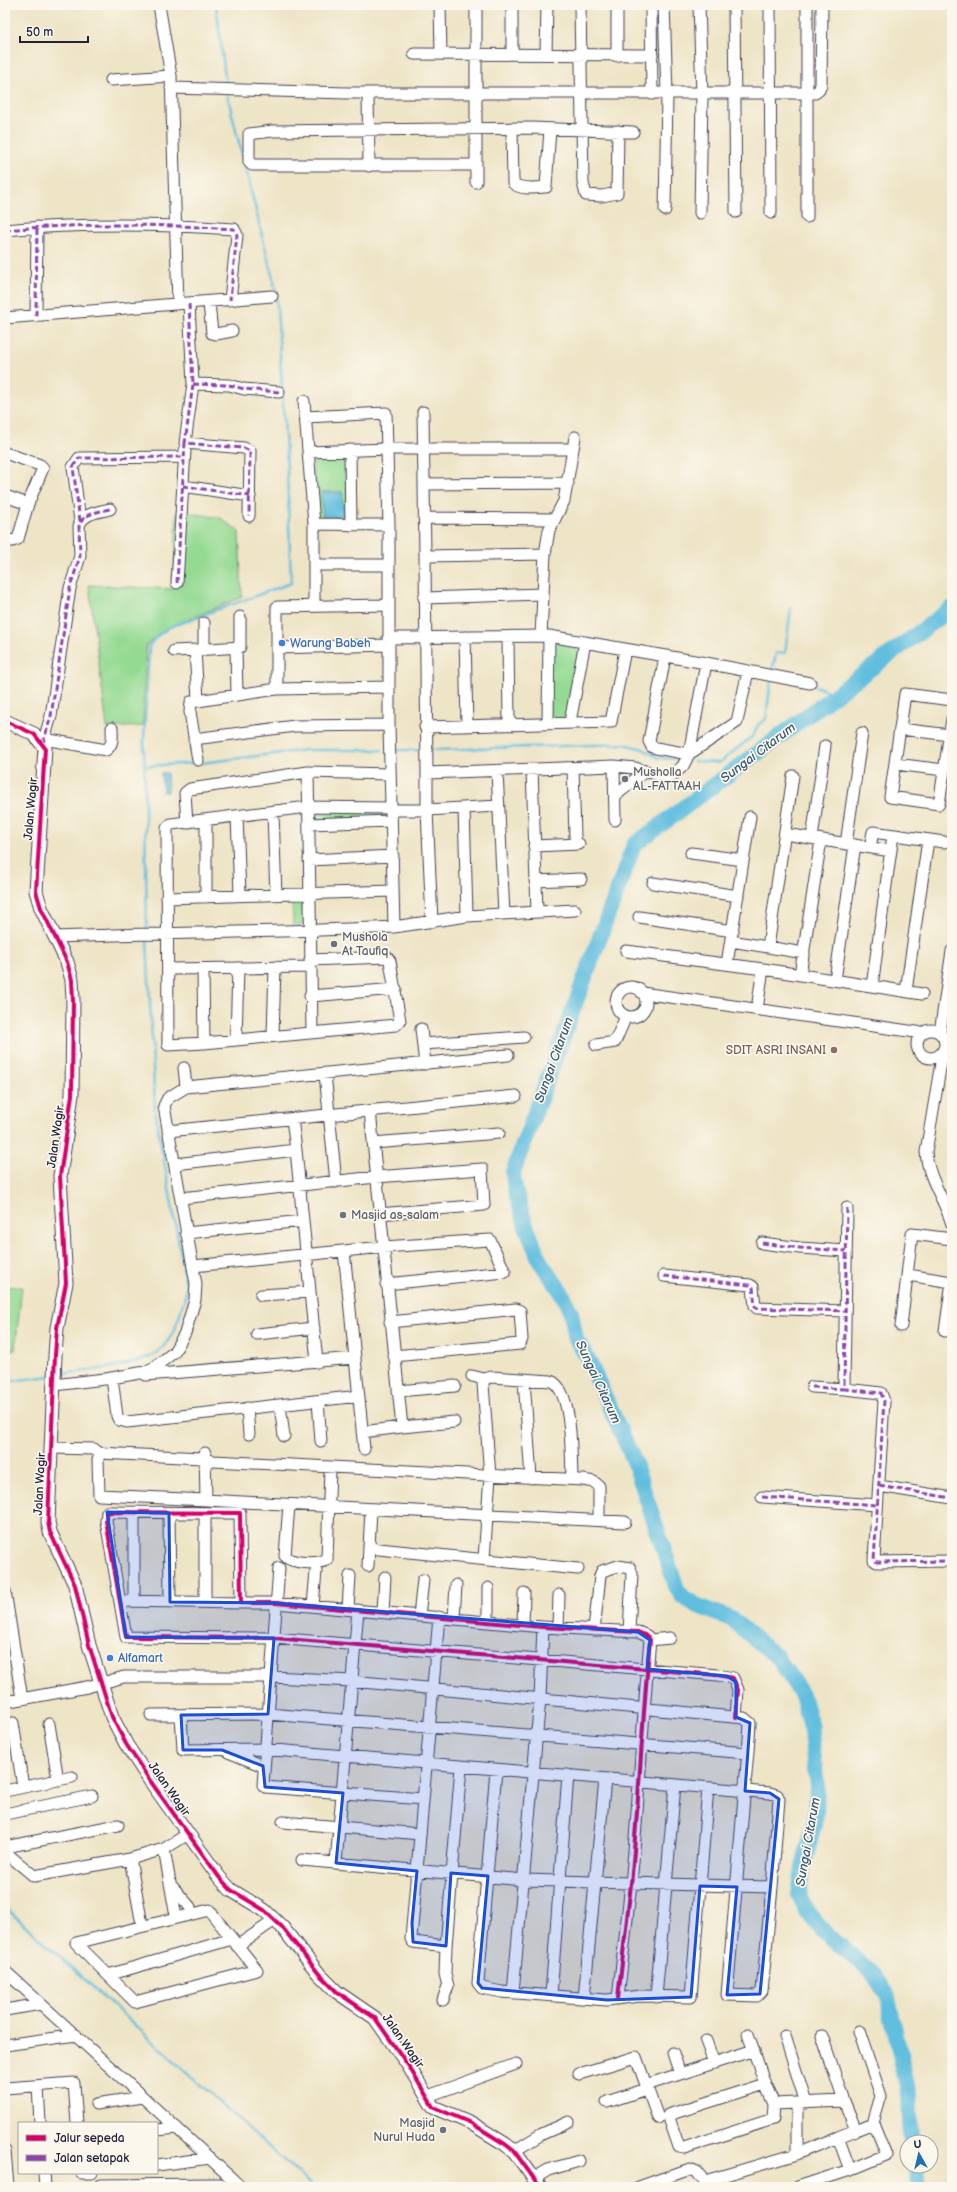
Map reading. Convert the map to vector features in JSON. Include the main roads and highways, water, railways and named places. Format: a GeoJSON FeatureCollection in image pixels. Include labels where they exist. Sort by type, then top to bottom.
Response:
{"type":"FeatureCollection","features":[{"type":"Feature","properties":{"kind":"water"},"geometry":{"type":"Polygon","coordinates":[[[321,492],[342,492],[344,516],[323,517],[321,492]]]}},
{"type":"Feature","properties":{"kind":"water"},"geometry":{"type":"Polygon","coordinates":[[[161,773],[167,773],[168,792],[163,792],[161,773]]]}},
{"type":"Feature","properties":{"kind":"waterway"},"geometry":{"type":"LineString","coordinates":[[216,5],[226,84]]}},
{"type":"Feature","properties":{"kind":"waterway"},"geometry":{"type":"LineString","coordinates":[[147,931],[144,740],[149,646],[158,635],[170,627],[291,583],[287,467],[276,291],[227,94]]}},
{"type":"Feature","properties":{"kind":"waterway"},"geometry":{"type":"LineString","coordinates":[[772,672],[776,653],[785,653],[791,608]]}},
{"type":"Feature","properties":{"kind":"waterway","name":"Sungai Citarum"},"geometry":{"type":"LineString","coordinates":[[911,2134],[909,2095],[887,1994],[873,1974],[822,1930],[808,1913],[799,1895],[803,1868],[816,1815],[817,1787],[810,1723],[802,1695],[777,1657],[731,1619],[698,1606],[683,1597],[677,1589],[634,1461],[587,1357],[576,1339],[571,1313],[562,1293],[541,1263],[526,1226],[515,1190],[513,1172],[634,845],[952,608]]}},
{"type":"Feature","properties":{"kind":"waterway"},"geometry":{"type":"LineString","coordinates":[[694,761],[719,763],[753,736],[758,725],[766,719],[771,679]]}},
{"type":"Feature","properties":{"kind":"waterway"},"geometry":{"type":"LineString","coordinates":[[812,685],[836,694]]}},
{"type":"Feature","properties":{"kind":"waterway"},"geometry":{"type":"LineString","coordinates":[[434,750],[624,744],[643,749],[659,758],[678,759]]}},
{"type":"Feature","properties":{"kind":"waterway"},"geometry":{"type":"LineString","coordinates":[[201,763],[306,750],[382,750]]}},
{"type":"Feature","properties":{"kind":"waterway"},"geometry":{"type":"LineString","coordinates":[[397,750],[419,750]]}},
{"type":"Feature","properties":{"kind":"waterway"},"geometry":{"type":"LineString","coordinates":[[144,766],[196,763]]}},
{"type":"Feature","properties":{"kind":"waterway"},"geometry":{"type":"LineString","coordinates":[[59,1374],[96,1370],[139,1361],[158,1352],[174,1331],[187,1289],[155,1110],[147,938]]}},
{"type":"Feature","properties":{"kind":"waterway"},"geometry":{"type":"LineString","coordinates":[[5,1382],[50,1376]]}},
{"type":"Feature","properties":{"kind":"waterway"},"geometry":{"type":"LineString","coordinates":[[5,1907],[313,2187]]}},
{"type":"Feature","properties":{"kind":"waterway","name":"Sungai Citarum"},"geometry":{"type":"LineString","coordinates":[[917,2174],[919,2187]]}},
{"type":"Feature","properties":{"kind":"place","name":"Warung Babeh"},"geometry":{"type":"Point","coordinates":[282,643]}},
{"type":"Feature","properties":{"kind":"place","name":"Musholla AL-FATTAAH"},"geometry":{"type":"Point","coordinates":[625,779]}},
{"type":"Feature","properties":{"kind":"place","name":"Mushola At Taufiq"},"geometry":{"type":"Point","coordinates":[334,944]}},
{"type":"Feature","properties":{"kind":"place","name":"SDIT ASRI INSANI"},"geometry":{"type":"Point","coordinates":[834,1050]}},
{"type":"Feature","properties":{"kind":"place","name":"Masjid as-salam"},"geometry":{"type":"Point","coordinates":[343,1215]}},
{"type":"Feature","properties":{"kind":"place","name":"Alfamart"},"geometry":{"type":"Point","coordinates":[110,1658]}},
{"type":"Feature","properties":{"kind":"place","name":"Masjid Nurul Huda"},"geometry":{"type":"Point","coordinates":[443,2130]}}]}
